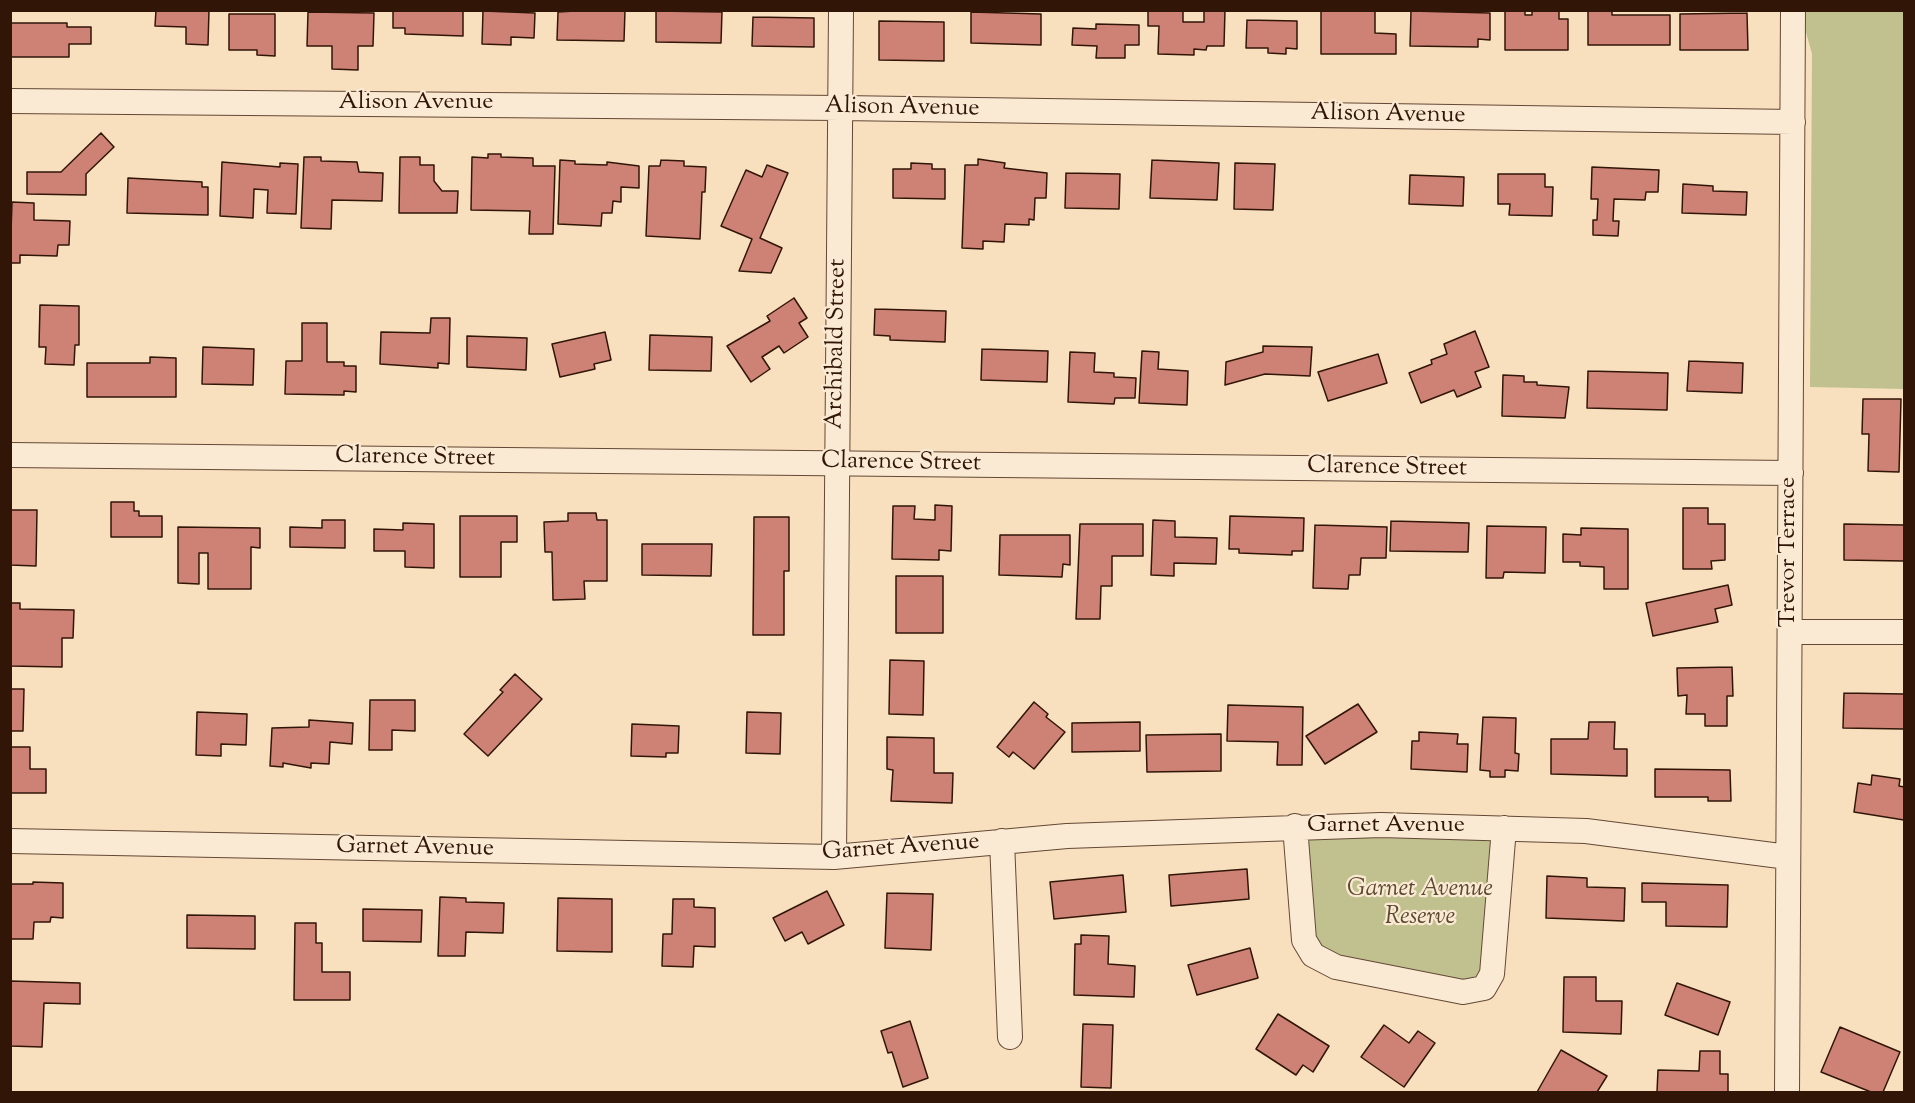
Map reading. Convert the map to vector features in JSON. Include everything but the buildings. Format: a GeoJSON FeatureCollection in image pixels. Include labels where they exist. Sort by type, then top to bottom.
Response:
{"type":"FeatureCollection","features":[{"type":"Feature","properties":{"kind":"street","name":"Archibald Street"},"geometry":{"type":"LineString","coordinates":[[834,857],[841,10]]}},
{"type":"Feature","properties":{"kind":"street","name":"Trevor Terrace"},"geometry":{"type":"LineString","coordinates":[[1787,1092],[1793,10]]}},
{"type":"Feature","properties":{"kind":"street","name":"Alison Avenue"},"geometry":{"type":"LineString","coordinates":[[10,101],[841,108],[1793,122]]}},
{"type":"Feature","properties":{"kind":"street","name":"Clarence Street"},"geometry":{"type":"LineString","coordinates":[[10,455],[1791,473]]}},
{"type":"Feature","properties":{"kind":"street"},"geometry":{"type":"LineString","coordinates":[[1790,632],[1905,632]]}},
{"type":"Feature","properties":{"kind":"street","name":"Garnet Avenue"},"geometry":{"type":"LineString","coordinates":[[10,841],[834,857],[1066,836],[1295,826],[1586,831],[1788,857]]}},
{"type":"Feature","properties":{"kind":"street"},"geometry":{"type":"LineString","coordinates":[[1295,826],[1304,940],[1313,955],[1336,968],[1463,992],[1484,988],[1492,974],[1504,828]]}},
{"type":"Feature","properties":{"kind":"street"},"geometry":{"type":"LineString","coordinates":[[1002,842],[1010,1037]]}},
{"type":"Feature","properties":{"kind":"green space"},"geometry":{"type":"Polygon","coordinates":[[[1800,11],[1904,11],[1904,389],[1810,387],[1812,54],[1800,11]]]}},
{"type":"Feature","properties":{"kind":"green space","name":"Garnet Avenue Reserve"},"geometry":{"type":"Polygon","coordinates":[[[1303,833],[1498,835],[1485,969],[1463,985],[1341,960],[1318,949],[1308,935],[1303,833]]]}}]}
